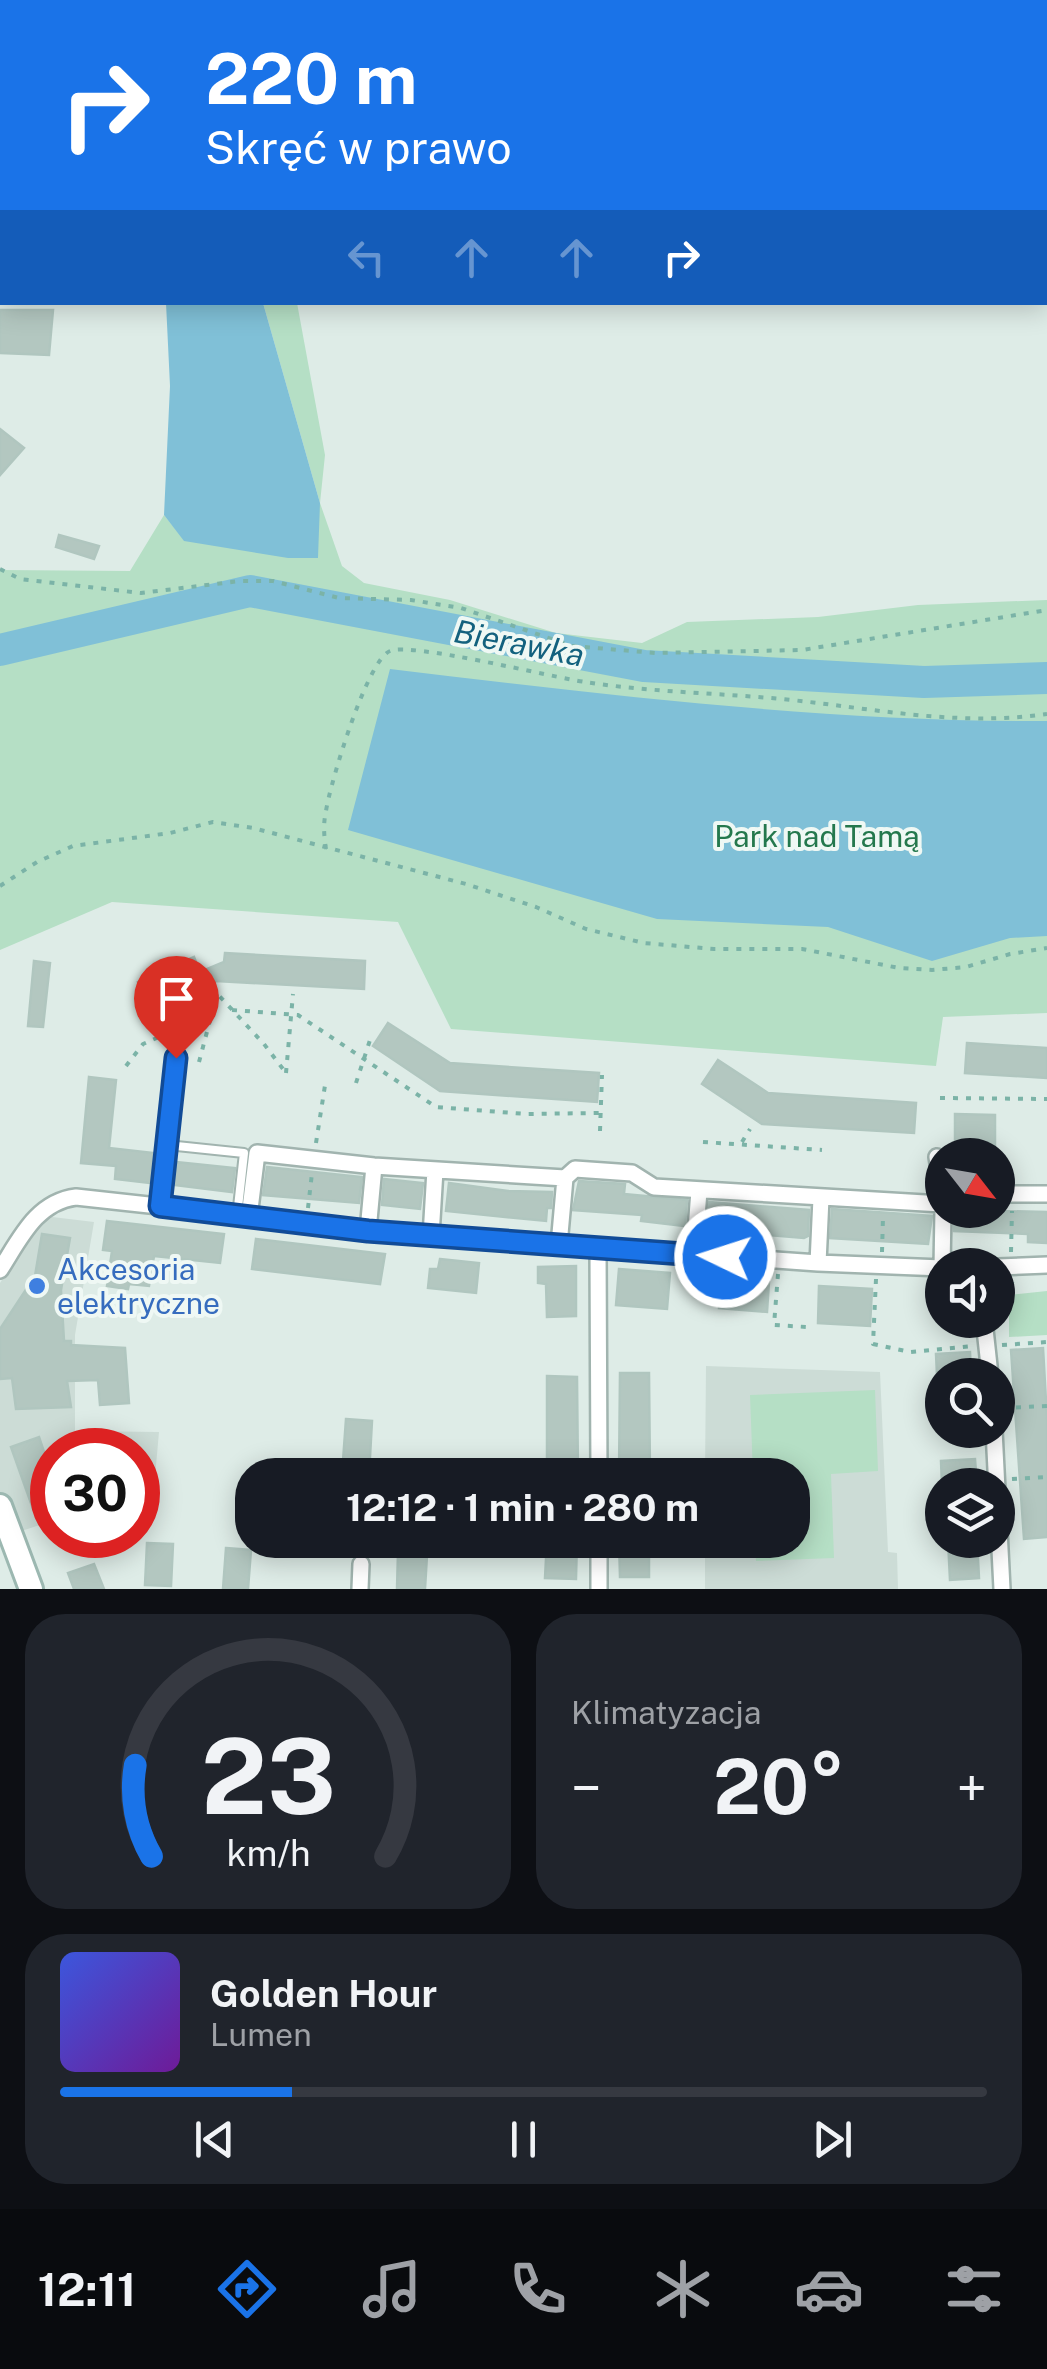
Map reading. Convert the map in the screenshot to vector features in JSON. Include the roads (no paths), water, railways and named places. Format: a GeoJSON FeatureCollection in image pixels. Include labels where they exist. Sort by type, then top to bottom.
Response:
{"type":"FeatureCollection","features":[{"type":"Feature","properties":{"kind":"main road"},"geometry":{"type":"LineString","coordinates":[[0,1506],[30,1589]]}},
{"type":"Feature","properties":{"kind":"street"},"geometry":{"type":"LineString","coordinates":[[160,1206],[176,1058]]}},
{"type":"Feature","properties":{"kind":"street"},"geometry":{"type":"LineString","coordinates":[[243,1217],[257,1154],[564,1178]]}},
{"type":"Feature","properties":{"kind":"street"},"geometry":{"type":"LineString","coordinates":[[368,1231],[374,1166]]}},
{"type":"Feature","properties":{"kind":"street"},"geometry":{"type":"LineString","coordinates":[[559,1245],[564,1178],[574,1169],[632,1173],[654,1187],[925,1205]]}},
{"type":"Feature","properties":{"kind":"street"},"geometry":{"type":"LineString","coordinates":[[431,1236],[435,1170]]}},
{"type":"Feature","properties":{"kind":"street"},"geometry":{"type":"LineString","coordinates":[[694,1255],[699,1190]]}},
{"type":"Feature","properties":{"kind":"street"},"geometry":{"type":"LineString","coordinates":[[1015,1194],[1047,1194]]}},
{"type":"Feature","properties":{"kind":"street"},"geometry":{"type":"LineString","coordinates":[[0,1270],[36,1216],[57,1200],[90,1198],[368,1231],[818,1264],[925,1267]]}},
{"type":"Feature","properties":{"kind":"street"},"geometry":{"type":"LineString","coordinates":[[818,1264],[821,1198]]}},
{"type":"Feature","properties":{"kind":"street"},"geometry":{"type":"LineString","coordinates":[[598,1248],[599,1458]]}},
{"type":"Feature","properties":{"kind":"street"},"geometry":{"type":"LineString","coordinates":[[1015,1269],[1047,1265]]}},
{"type":"Feature","properties":{"kind":"street"},"geometry":{"type":"LineString","coordinates":[[995,1448],[1002,1589]]}},
{"type":"Feature","properties":{"kind":"street"},"geometry":{"type":"LineString","coordinates":[[599,1558],[600,1589]]}},
{"type":"Feature","properties":{"kind":"street"},"geometry":{"type":"LineString","coordinates":[[360,1564],[360,1589]]}},
{"type":"Feature","properties":{"kind":"lane"},"geometry":{"type":"LineString","coordinates":[[165,1144],[244,1153],[243,1217]]}},
{"type":"Feature","properties":{"kind":"water"},"geometry":{"type":"Polygon","coordinates":[[[166,305],[264,305],[320,503],[318,558],[288,558],[184,541],[164,515],[170,386],[166,305]]]}},
{"type":"Feature","properties":{"kind":"water"},"geometry":{"type":"Polygon","coordinates":[[[390,669],[800,712],[1047,721],[1047,936],[1010,938],[932,961],[828,927],[657,919],[348,830],[390,669]]]}},
{"type":"Feature","properties":{"kind":"waterway","name":"Bierawka"},"geometry":{"type":"LineString","coordinates":[[0,650],[250,591],[644,666],[924,682],[1047,678]]}},
{"type":"Feature","properties":{"kind":"place","name":"Akcesoria elektryczne"},"geometry":{"type":"Point","coordinates":[37,1286]}},
{"type":"Feature","properties":{"kind":"park label","name":"Park nad Tamą"},"geometry":{"type":"Point","coordinates":[817,836]}}]}
